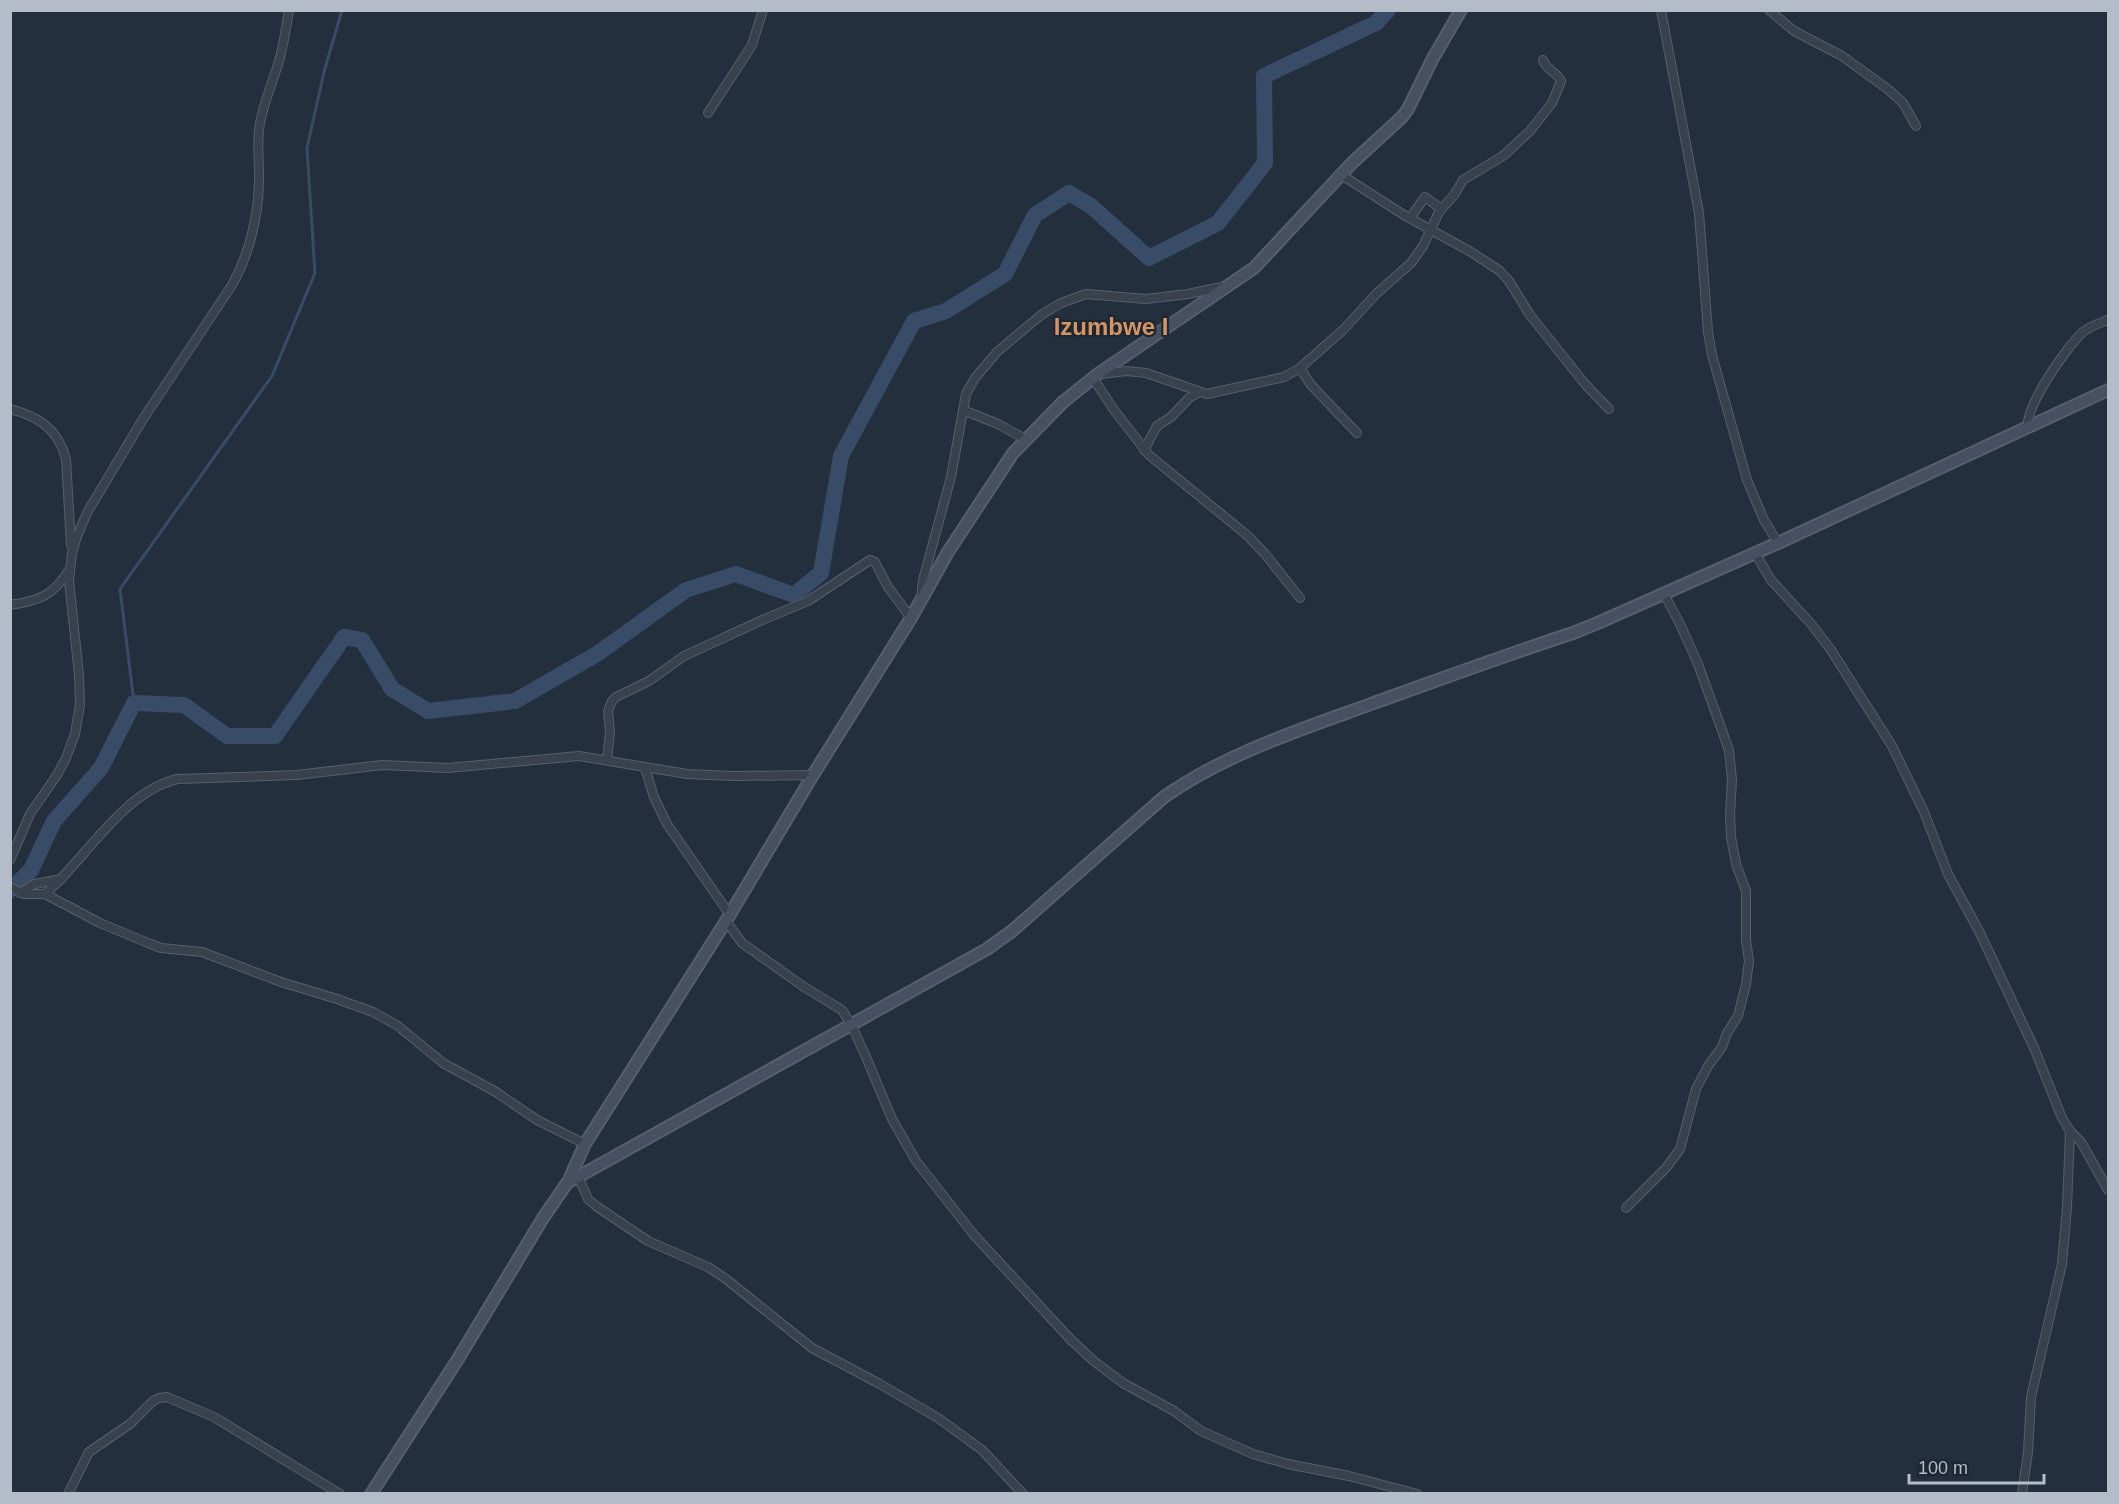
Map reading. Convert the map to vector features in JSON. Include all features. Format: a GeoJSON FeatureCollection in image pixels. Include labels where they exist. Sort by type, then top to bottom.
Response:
{"type":"FeatureCollection","features":[{"type":"Feature","properties":{"kind":"main road"},"geometry":{"type":"LineString","coordinates":[[372,1494],[567,1183],[585,1143],[728,918],[992,482],[1025,440],[1063,402],[1095,376],[1230,286],[1267,255],[1340,174],[1408,110],[1433,58],[1461,10]]}},
{"type":"Feature","properties":{"kind":"main road"},"geometry":{"type":"LineString","coordinates":[[567,1183],[973,957],[1012,931],[1164,797],[1200,773],[1290,733],[1573,633],[1778,543],[2109,390]]}},
{"type":"Feature","properties":{"kind":"street"},"geometry":{"type":"LineString","coordinates":[[72,553],[88,511],[143,419],[232,285],[242,265],[251,236],[257,202],[259,125],[282,49],[289,10]]}},
{"type":"Feature","properties":{"kind":"street"},"geometry":{"type":"LineString","coordinates":[[708,113],[754,41],[764,10]]}},
{"type":"Feature","properties":{"kind":"street"},"geometry":{"type":"LineString","coordinates":[[1661,10],[1699,213],[1712,355],[1747,480],[1764,520],[1778,543]]}},
{"type":"Feature","properties":{"kind":"street"},"geometry":{"type":"LineString","coordinates":[[1769,10],[1794,31],[1842,56],[1889,90],[1903,103],[1916,126]]}},
{"type":"Feature","properties":{"kind":"street"},"geometry":{"type":"LineString","coordinates":[[1300,598],[1248,536],[1144,450],[1114,410],[1095,376],[1127,371],[1166,379],[1198,393],[1216,394],[1284,376],[1300,368],[1344,329],[1376,294],[1411,263],[1424,246],[1441,209],[1466,178],[1488,167],[1512,149],[1530,131],[1552,103],[1562,81],[1545,65],[1543,60]]}},
{"type":"Feature","properties":{"kind":"street"},"geometry":{"type":"LineString","coordinates":[[1340,174],[1500,271],[1509,281],[1530,315],[1609,409]]}},
{"type":"Feature","properties":{"kind":"street"},"geometry":{"type":"LineString","coordinates":[[1410,218],[1425,197],[1441,209]]}},
{"type":"Feature","properties":{"kind":"street"},"geometry":{"type":"LineString","coordinates":[[921,600],[923,580],[951,477],[970,385],[997,352],[1031,322],[1062,303],[1086,294],[1146,298],[1188,294],[1230,286]]}},
{"type":"Feature","properties":{"kind":"street"},"geometry":{"type":"LineString","coordinates":[[2028,428],[2027,421],[2031,408],[2066,351],[2085,331],[2109,320]]}},
{"type":"Feature","properties":{"kind":"street"},"geometry":{"type":"LineString","coordinates":[[1300,368],[1311,385],[1357,434]]}},
{"type":"Feature","properties":{"kind":"street"},"geometry":{"type":"LineString","coordinates":[[1144,450],[1157,426],[1198,393]]}},
{"type":"Feature","properties":{"kind":"street"},"geometry":{"type":"LineString","coordinates":[[10,409],[39,420],[57,436],[63,446],[66,459],[72,553],[69,581],[80,704],[75,734],[66,758],[30,814],[10,860]]}},
{"type":"Feature","properties":{"kind":"street"},"geometry":{"type":"LineString","coordinates":[[963,410],[998,424],[1025,440]]}},
{"type":"Feature","properties":{"kind":"street"},"geometry":{"type":"LineString","coordinates":[[1755,553],[1771,580],[1812,625],[1838,659],[1892,746],[1924,812],[1948,874],[1980,933],[2035,1050],[2062,1118],[2090,1156],[2109,1190]]}},
{"type":"Feature","properties":{"kind":"street"},"geometry":{"type":"LineString","coordinates":[[608,760],[610,732],[608,711],[609,705],[616,697],[649,681],[690,654],[808,601],[870,560],[875,562],[888,587],[911,618]]}},
{"type":"Feature","properties":{"kind":"street"},"geometry":{"type":"LineString","coordinates":[[10,604],[28,603],[48,594],[57,588],[70,569]]}},
{"type":"Feature","properties":{"kind":"street"},"geometry":{"type":"LineString","coordinates":[[1626,1208],[1666,1168],[1680,1149],[1696,1089],[1738,1016],[1749,961],[1746,940],[1746,891],[1736,864],[1731,837],[1732,780],[1729,750],[1698,664],[1664,594]]}},
{"type":"Feature","properties":{"kind":"street"},"geometry":{"type":"LineString","coordinates":[[16,891],[38,896],[45,894],[62,879],[112,823],[152,788],[165,782],[198,777],[297,775],[367,766],[448,768],[579,756],[687,774],[813,775]]}},
{"type":"Feature","properties":{"kind":"street"},"geometry":{"type":"LineString","coordinates":[[645,768],[654,797],[667,824],[742,943],[812,993],[839,1007],[851,1024],[892,1119],[916,1161],[937,1185],[974,1236],[1071,1340],[1123,1383],[1174,1411],[1201,1431],[1253,1454],[1417,1494]]}},
{"type":"Feature","properties":{"kind":"street"},"geometry":{"type":"LineString","coordinates":[[16,891],[34,884],[62,879]]}},
{"type":"Feature","properties":{"kind":"street"},"geometry":{"type":"LineString","coordinates":[[45,894],[114,930],[154,946],[202,952],[280,982],[373,1012],[398,1026],[443,1063],[496,1092],[537,1120],[585,1143]]}},
{"type":"Feature","properties":{"kind":"street"},"geometry":{"type":"LineString","coordinates":[[2022,1494],[2028,1452],[2031,1397],[2061,1264],[2067,1207],[2070,1131]]}},
{"type":"Feature","properties":{"kind":"street"},"geometry":{"type":"LineString","coordinates":[[578,1176],[588,1199],[596,1206],[640,1236],[708,1267],[726,1278],[812,1348],[938,1418],[982,1450],[1023,1494]]}},
{"type":"Feature","properties":{"kind":"street"},"geometry":{"type":"LineString","coordinates":[[68,1494],[89,1452],[130,1424],[153,1401],[167,1397],[214,1417],[340,1494]]}},
{"type":"Feature","properties":{"kind":"waterway"},"geometry":{"type":"LineString","coordinates":[[134,703],[120,589],[272,376],[315,273],[307,148],[324,72],[342,10]]}},
{"type":"Feature","properties":{"kind":"waterway"},"geometry":{"type":"LineString","coordinates":[[10,890],[31,870],[54,821],[101,768],[134,703],[184,705],[227,736],[275,736],[344,637],[362,640],[392,689],[428,711],[515,701],[597,654],[686,590],[736,574],[794,595],[821,573],[841,456],[914,321],[946,311],[1005,274],[1035,215],[1069,193],[1091,206],[1149,258],[1218,223],[1265,163],[1264,76],[1376,23],[1388,10]]}},
{"type":"Feature","properties":{"kind":"district","name":"Izumbwe I"},"geometry":{"type":"Point","coordinates":[1111,326]}}]}
